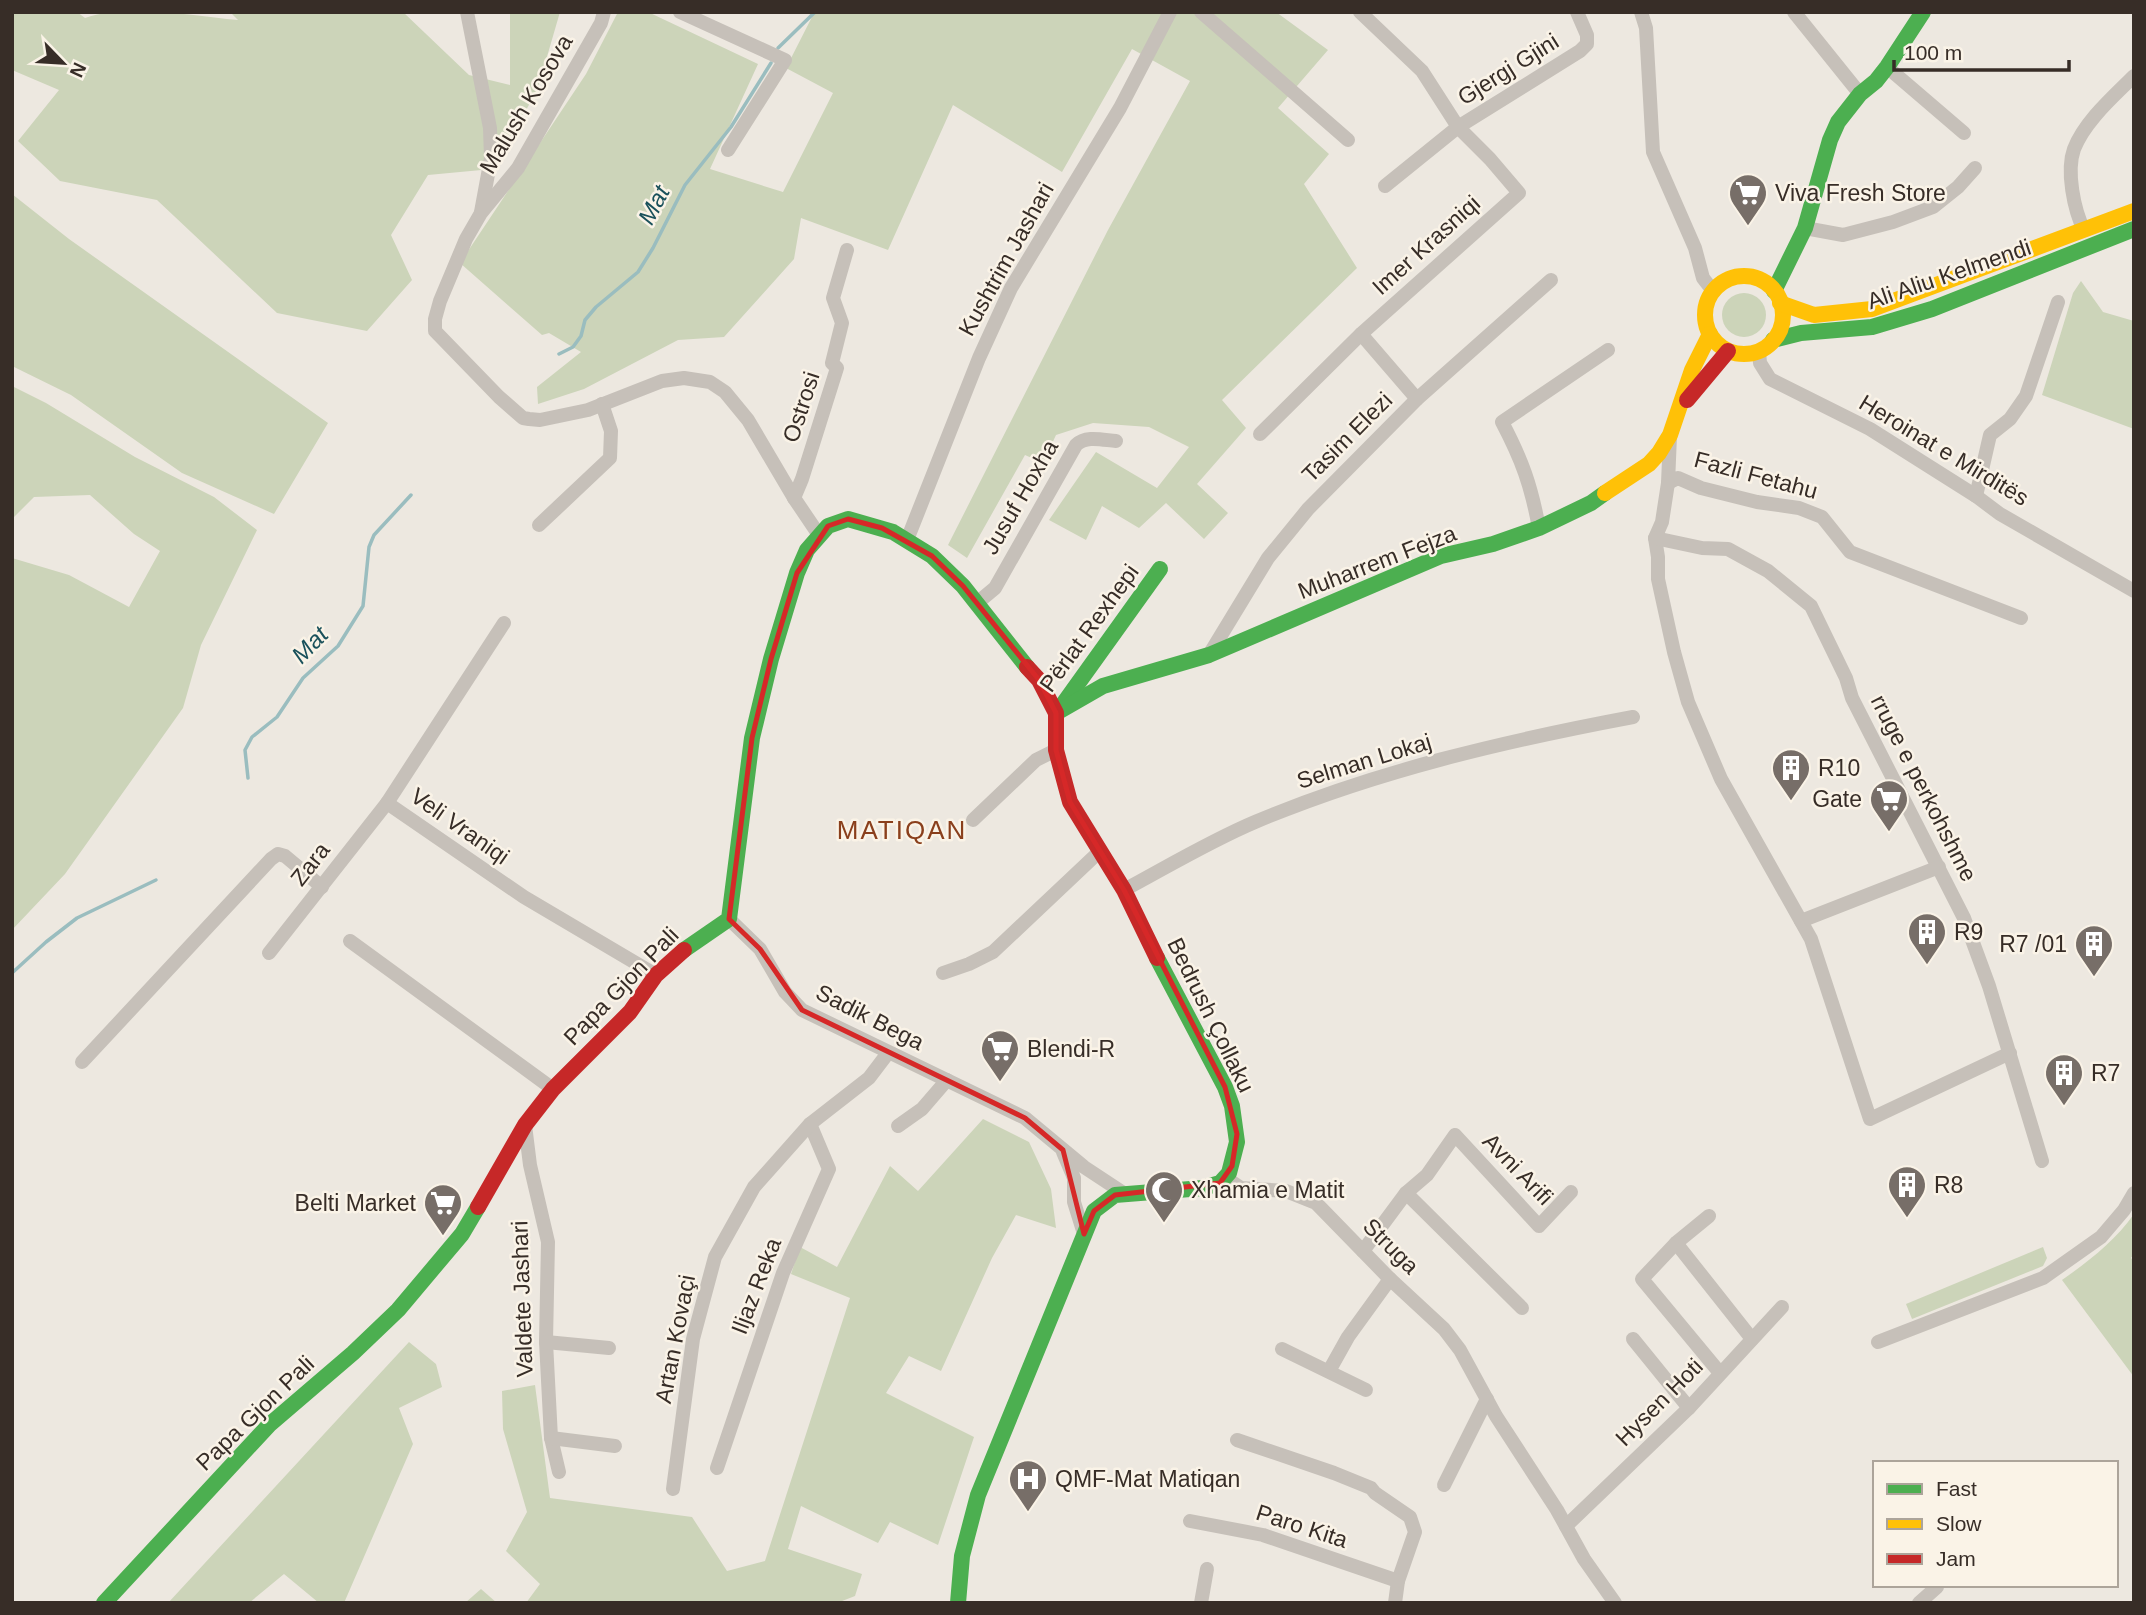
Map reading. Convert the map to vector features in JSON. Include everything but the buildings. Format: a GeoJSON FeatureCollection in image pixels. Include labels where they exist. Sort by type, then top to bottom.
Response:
{"type":"FeatureCollection","features":[{"type":"Feature","properties":{"kind":"street"},"geometry":{"type":"LineString","coordinates":[[467,12],[490,128],[491,158],[481,213]]}},
{"type":"Feature","properties":{"kind":"street","name":"Malush Kosova"},"geometry":{"type":"LineString","coordinates":[[604,12],[601,23],[519,168],[481,213],[466,239],[440,301],[435,318],[435,331],[518,414],[540,420],[588,410],[662,381],[684,378],[710,382],[725,392],[748,419],[819,535]]}},
{"type":"Feature","properties":{"kind":"street"},"geometry":{"type":"LineString","coordinates":[[680,12],[785,60],[728,150]]}},
{"type":"Feature","properties":{"kind":"street","name":"Kushtrim Jashari"},"geometry":{"type":"LineString","coordinates":[[907,540],[979,358],[1011,288],[1115,117],[1170,12]]}},
{"type":"Feature","properties":{"kind":"street"},"geometry":{"type":"LineString","coordinates":[[1202,12],[1348,140]]}},
{"type":"Feature","properties":{"kind":"street","name":"Imer Krasniqi"},"geometry":{"type":"LineString","coordinates":[[1360,12],[1422,71],[1458,127],[1519,193],[1361,334]]}},
{"type":"Feature","properties":{"kind":"street","name":"Gjergj Gjini"},"geometry":{"type":"LineString","coordinates":[[1458,127],[1580,51],[1587,44],[1587,36],[1577,12]]}},
{"type":"Feature","properties":{"kind":"street"},"geometry":{"type":"LineString","coordinates":[[1642,12],[1646,29],[1653,152],[1695,248],[1703,278],[1713,291]]}},
{"type":"Feature","properties":{"kind":"street"},"geometry":{"type":"LineString","coordinates":[[1794,12],[1860,94]]}},
{"type":"Feature","properties":{"kind":"street"},"geometry":{"type":"LineString","coordinates":[[1777,297],[1761,280],[1744,276],[1727,280],[1713,291],[1708,300],[1705,314],[1710,334],[1728,351],[1746,354],[1759,351],[1773,340],[1781,325],[1777,297],[1805,228],[1830,140],[1838,122],[1860,94],[1876,81],[1887,67],[1923,12]]}},
{"type":"Feature","properties":{"kind":"street"},"geometry":{"type":"LineString","coordinates":[[1887,67],[1964,133]]}},
{"type":"Feature","properties":{"kind":"street"},"geometry":{"type":"LineString","coordinates":[[2084,230],[2071,190],[2073,150],[2090,123],[2134,76]]}},
{"type":"Feature","properties":{"kind":"street"},"geometry":{"type":"LineString","coordinates":[[1385,187],[1458,127]]}},
{"type":"Feature","properties":{"kind":"street"},"geometry":{"type":"LineString","coordinates":[[1805,228],[1843,235],[1893,222],[1933,207],[1958,187],[1975,168]]}},
{"type":"Feature","properties":{"kind":"street","name":"Ali Aliu Kelmendi"},"geometry":{"type":"LineString","coordinates":[[1777,297],[1814,315],[1872,309],[2134,211]]}},
{"type":"Feature","properties":{"kind":"street","name":"Ali Aliu Kelmendi"},"geometry":{"type":"LineString","coordinates":[[1773,340],[1801,333],[1872,327],[1932,309],[2134,229]]}},
{"type":"Feature","properties":{"kind":"street","name":"Ostrosi"},"geometry":{"type":"LineString","coordinates":[[794,498],[837,368],[832,363],[842,323],[833,298],[847,250]]}},
{"type":"Feature","properties":{"kind":"street","name":"Tasim Elezi"},"geometry":{"type":"LineString","coordinates":[[1209,655],[1268,558],[1329,486],[1417,399],[1550,280]]}},
{"type":"Feature","properties":{"kind":"street"},"geometry":{"type":"LineString","coordinates":[[1976,496],[1990,435],[2010,419],[2026,396],[2058,302]]}},
{"type":"Feature","properties":{"kind":"street"},"geometry":{"type":"LineString","coordinates":[[1260,433],[1361,334],[1417,399]]}},
{"type":"Feature","properties":{"kind":"street","name":"Muharrem Fejza"},"geometry":{"type":"LineString","coordinates":[[1056,713],[1103,686],[1209,655],[1441,556],[1493,544],[1539,528],[1591,503],[1649,464],[1670,435],[1692,370],[1710,334]]}},
{"type":"Feature","properties":{"kind":"street"},"geometry":{"type":"LineString","coordinates":[[1539,528],[1532,489],[1520,457],[1502,422],[1608,350]]}},
{"type":"Feature","properties":{"kind":"street","name":"Muharrem Fejza"},"geometry":{"type":"LineString","coordinates":[[1680,409],[1728,351]]}},
{"type":"Feature","properties":{"kind":"street","name":"Heroinat e Mirditës"},"geometry":{"type":"LineString","coordinates":[[1759,351],[1760,363],[1770,379],[1870,429],[2000,514],[2134,591]]}},
{"type":"Feature","properties":{"kind":"street"},"geometry":{"type":"LineString","coordinates":[[539,525],[610,458],[611,432],[603,404]]}},
{"type":"Feature","properties":{"kind":"street","name":"Fazli Fetahu"},"geometry":{"type":"LineString","coordinates":[[1670,435],[1668,483],[1678,478],[1701,488],[1757,502],[1799,508],[1822,517],[1850,552],[2021,618]]}},
{"type":"Feature","properties":{"kind":"street","name":"Jusuf Hoxha"},"geometry":{"type":"LineString","coordinates":[[977,603],[995,589],[1076,444],[1089,439],[1116,441]]}},
{"type":"Feature","properties":{"kind":"street"},"geometry":{"type":"LineString","coordinates":[[1668,483],[1662,522],[1655,538],[1658,579],[1688,702],[1721,779],[1801,921],[1820,963],[1870,1119],[2010,1053]]}},
{"type":"Feature","properties":{"kind":"street"},"geometry":{"type":"LineString","coordinates":[[729,919],[752,738],[771,659],[797,573],[807,550],[828,526],[848,519],[882,528],[932,556],[963,586],[1016,655],[1039,680],[1056,713]]}},
{"type":"Feature","properties":{"kind":"street","name":"rruge e perkohshme"},"geometry":{"type":"LineString","coordinates":[[1655,538],[1702,548],[1728,549],[1768,570],[1811,606],[1846,678],[1852,698],[1964,918],[1989,986],[2042,1161]]}},
{"type":"Feature","properties":{"kind":"street","name":"Përlat Rexhepi"},"geometry":{"type":"LineString","coordinates":[[1056,713],[1160,569]]}},
{"type":"Feature","properties":{"kind":"street","name":"Veli Vraniqi"},"geometry":{"type":"LineString","coordinates":[[504,623],[387,803],[524,897],[656,975]]}},
{"type":"Feature","properties":{"kind":"street","name":"Bedrush Çollaku"},"geometry":{"type":"LineString","coordinates":[[1056,713],[1056,750],[1070,802],[1124,890],[1228,1095],[1237,1134],[1234,1159],[1226,1178]]}},
{"type":"Feature","properties":{"kind":"street","name":"Selman Lokaj"},"geometry":{"type":"LineString","coordinates":[[1124,890],[1252,823],[1318,797],[1382,776],[1545,733],[1633,717]]}},
{"type":"Feature","properties":{"kind":"street"},"geometry":{"type":"LineString","coordinates":[[972,820],[1036,760],[1056,750]]}},
{"type":"Feature","properties":{"kind":"street","name":"Zara"},"geometry":{"type":"LineString","coordinates":[[269,953],[387,803]]}},
{"type":"Feature","properties":{"kind":"street"},"geometry":{"type":"LineString","coordinates":[[943,972],[969,964],[993,952],[1099,852]]}},
{"type":"Feature","properties":{"kind":"street"},"geometry":{"type":"LineString","coordinates":[[82,1062],[271,859],[278,854],[285,856],[322,887]]}},
{"type":"Feature","properties":{"kind":"street"},"geometry":{"type":"LineString","coordinates":[[1801,921],[1939,867]]}},
{"type":"Feature","properties":{"kind":"street","name":"Papa Gjon Pali"},"geometry":{"type":"LineString","coordinates":[[104,1603],[269,1425],[353,1353],[398,1310],[462,1234],[525,1125],[553,1089],[629,1013],[656,975],[682,951],[729,919]]}},
{"type":"Feature","properties":{"kind":"street","name":"Sadik Bega"},"geometry":{"type":"LineString","coordinates":[[729,919],[760,949],[785,992],[802,1010],[1025,1118],[1100,1179],[1125,1194]]}},
{"type":"Feature","properties":{"kind":"street"},"geometry":{"type":"LineString","coordinates":[[350,941],[553,1089]]}},
{"type":"Feature","properties":{"kind":"street","name":"Artan Kovaçi"},"geometry":{"type":"LineString","coordinates":[[673,1489],[693,1339],[715,1257],[754,1187],[810,1124],[869,1078],[888,1053]]}},
{"type":"Feature","properties":{"kind":"street"},"geometry":{"type":"LineString","coordinates":[[898,1126],[922,1109],[947,1080]]}},
{"type":"Feature","properties":{"kind":"street","name":"Iljaz Reka"},"geometry":{"type":"LineString","coordinates":[[717,1468],[783,1273],[829,1169],[810,1124]]}},
{"type":"Feature","properties":{"kind":"street","name":"Valdete Jashari"},"geometry":{"type":"LineString","coordinates":[[525,1125],[530,1165],[548,1242],[547,1342],[551,1438],[559,1472]]}},
{"type":"Feature","properties":{"kind":"street","name":"Avni Arifi"},"geometry":{"type":"LineString","coordinates":[[1405,1193],[1427,1175],[1455,1135],[1539,1226],[1572,1192]]}},
{"type":"Feature","properties":{"kind":"street"},"geometry":{"type":"LineString","coordinates":[[1063,1150],[1074,1178],[1074,1202],[1084,1234]]}},
{"type":"Feature","properties":{"kind":"street"},"geometry":{"type":"LineString","coordinates":[[958,1603],[961,1561],[976,1499],[1094,1211],[1115,1195],[1203,1188],[1213,1186],[1226,1178]]}},
{"type":"Feature","properties":{"kind":"street","name":"Struga"},"geometry":{"type":"LineString","coordinates":[[1226,1178],[1241,1188],[1286,1191],[1305,1198],[1322,1209],[1390,1279],[1444,1329],[1460,1350],[1584,1559],[1615,1603]]}},
{"type":"Feature","properties":{"kind":"street"},"geometry":{"type":"LineString","coordinates":[[1363,1251],[1405,1193],[1522,1308]]}},
{"type":"Feature","properties":{"kind":"street"},"geometry":{"type":"LineString","coordinates":[[1878,1342],[2043,1278],[2101,1237],[2124,1210],[2134,1193]]}},
{"type":"Feature","properties":{"kind":"street"},"geometry":{"type":"LineString","coordinates":[[1709,1216],[1676,1243],[1642,1279],[1720,1373]]}},
{"type":"Feature","properties":{"kind":"street"},"geometry":{"type":"LineString","coordinates":[[1676,1243],[1752,1339]]}},
{"type":"Feature","properties":{"kind":"street"},"geometry":{"type":"LineString","coordinates":[[1329,1371],[1348,1337],[1390,1279]]}},
{"type":"Feature","properties":{"kind":"street","name":"Hysen Hoti"},"geometry":{"type":"LineString","coordinates":[[1566,1526],[1689,1408],[1782,1307]]}},
{"type":"Feature","properties":{"kind":"street"},"geometry":{"type":"LineString","coordinates":[[1633,1339],[1689,1408]]}},
{"type":"Feature","properties":{"kind":"street"},"geometry":{"type":"LineString","coordinates":[[547,1342],[609,1348]]}},
{"type":"Feature","properties":{"kind":"street"},"geometry":{"type":"LineString","coordinates":[[1282,1349],[1366,1390]]}},
{"type":"Feature","properties":{"kind":"street"},"geometry":{"type":"LineString","coordinates":[[1444,1485],[1487,1399]]}},
{"type":"Feature","properties":{"kind":"street"},"geometry":{"type":"LineString","coordinates":[[551,1438],[615,1446]]}},
{"type":"Feature","properties":{"kind":"street"},"geometry":{"type":"LineString","coordinates":[[1237,1440],[1334,1472],[1371,1488],[1410,1517],[1415,1532],[1398,1581],[1395,1603]]}},
{"type":"Feature","properties":{"kind":"street","name":"Paro Kita"},"geometry":{"type":"LineString","coordinates":[[1190,1521],[1263,1535],[1398,1581]]}},
{"type":"Feature","properties":{"kind":"street"},"geometry":{"type":"LineString","coordinates":[[1201,1603],[1207,1569]]}},
{"type":"Feature","properties":{"kind":"street"},"geometry":{"type":"LineString","coordinates":[[1919,1603],[1937,1587]]}},
{"type":"Feature","properties":{"kind":"highlighted area"},"geometry":{"type":"Polygon","coordinates":[[[848,519],[882,528],[932,556],[963,586],[1039,680],[1056,713],[1056,750],[1070,802],[1124,890],[1225,1087],[1237,1134],[1232,1166],[1220,1183],[1115,1195],[1094,1211],[1084,1234],[1063,1150],[1025,1118],[802,1010],[760,949],[729,919],[752,738],[771,659],[797,573],[828,526],[848,519]]]}},
{"type":"Feature","properties":{"kind":"green space"},"geometry":{"type":"Polygon","coordinates":[[[120,11],[140,11],[238,20],[230,12],[403,12],[469,75],[510,85],[510,12],[560,12],[537,91],[492,169],[428,175],[391,235],[412,280],[367,331],[277,313],[157,200],[60,181],[18,141],[59,90],[12,70],[12,12],[77,12],[85,18],[120,11]]]}},
{"type":"Feature","properties":{"kind":"green space"},"geometry":{"type":"Polygon","coordinates":[[[618,12],[648,12],[758,64],[710,169],[783,192],[833,93],[786,68],[813,15],[801,12],[1276,12],[1328,50],[1278,108],[1329,154],[1304,184],[1357,268],[1222,400],[1246,428],[1197,484],[1228,513],[1204,539],[1166,503],[1139,528],[1102,506],[1086,540],[1049,520],[1096,452],[1157,488],[1189,447],[1149,427],[1093,423],[1056,435],[1043,463],[1025,455],[967,558],[948,545],[1108,230],[1190,81],[1132,49],[1062,172],[953,105],[888,250],[801,218],[794,259],[724,337],[678,340],[584,389],[538,404],[537,387],[581,352],[549,333],[542,335],[460,263],[586,74],[618,12]]]}},
{"type":"Feature","properties":{"kind":"green space"},"geometry":{"type":"Polygon","coordinates":[[[12,194],[69,239],[328,423],[274,514],[182,473],[71,395],[12,366],[12,194]]]}},
{"type":"Feature","properties":{"kind":"green space"},"geometry":{"type":"Polygon","coordinates":[[[2081,281],[2103,312],[2134,321],[2134,429],[2042,395],[2073,293],[2081,281]]]}},
{"type":"Feature","properties":{"kind":"green space"},"geometry":{"type":"Polygon","coordinates":[[[1744,293],[1759,300],[1766,315],[1759,330],[1744,337],[1729,330],[1722,315],[1729,300],[1744,293]]]}},
{"type":"Feature","properties":{"kind":"green space"},"geometry":{"type":"Polygon","coordinates":[[[12,386],[46,403],[135,457],[214,497],[257,530],[201,645],[183,708],[65,874],[12,930],[12,558],[69,575],[129,607],[160,551],[134,534],[90,495],[34,497],[12,519],[12,386]]]}},
{"type":"Feature","properties":{"kind":"green space"},"geometry":{"type":"Polygon","coordinates":[[[983,1119],[1029,1142],[1051,1189],[1056,1228],[1016,1215],[992,1258],[941,1371],[909,1356],[886,1393],[974,1437],[938,1545],[890,1522],[878,1543],[801,1506],[788,1549],[862,1574],[855,1596],[837,1603],[526,1603],[540,1584],[506,1551],[527,1512],[503,1429],[502,1391],[535,1385],[550,1498],[692,1517],[727,1571],[765,1561],[850,1298],[791,1274],[800,1247],[837,1267],[890,1166],[918,1191],[983,1119]]]}},
{"type":"Feature","properties":{"kind":"green space"},"geometry":{"type":"Polygon","coordinates":[[[2134,1214],[2134,1254],[2131,1258],[2134,1261],[2134,1377],[2062,1280],[2101,1250],[2134,1214]]]}},
{"type":"Feature","properties":{"kind":"green space"},"geometry":{"type":"Polygon","coordinates":[[[2043,1247],[2047,1258],[2043,1266],[1912,1319],[1906,1304],[2043,1247]]]}},
{"type":"Feature","properties":{"kind":"green space"},"geometry":{"type":"Polygon","coordinates":[[[409,1342],[436,1364],[442,1387],[399,1408],[413,1444],[344,1603],[319,1603],[284,1574],[249,1603],[168,1603],[409,1342]]]}},
{"type":"Feature","properties":{"kind":"green space"},"geometry":{"type":"Polygon","coordinates":[[[481,1589],[497,1603],[465,1603],[481,1589]]]}},
{"type":"Feature","properties":{"kind":"waterway","name":"Mat"},"geometry":{"type":"LineString","coordinates":[[778,48],[815,12]]}},
{"type":"Feature","properties":{"kind":"waterway","name":"Mat"},"geometry":{"type":"LineString","coordinates":[[559,354],[573,347],[581,336],[585,320],[596,307],[638,272],[685,185],[731,127],[771,63]]}},
{"type":"Feature","properties":{"kind":"waterway","name":"Mat"},"geometry":{"type":"LineString","coordinates":[[248,778],[245,750],[252,737],[277,717],[303,678],[338,646],[363,606],[369,547],[374,535],[411,495]]}},
{"type":"Feature","properties":{"kind":"waterway","name":"Mat"},"geometry":{"type":"LineString","coordinates":[[12,973],[77,918],[156,880]]}},
{"type":"Feature","properties":{"kind":"traffic: fast"},"geometry":{"type":"LineString","coordinates":[[1774,291],[1805,228],[1830,140],[1838,122],[1860,94],[1876,81],[1887,67],[1923,12]]}},
{"type":"Feature","properties":{"kind":"traffic: fast"},"geometry":{"type":"LineString","coordinates":[[1773,340],[1801,333],[1872,327],[1932,309],[2134,229]]}},
{"type":"Feature","properties":{"kind":"traffic: fast"},"geometry":{"type":"LineString","coordinates":[[1056,713],[1103,686],[1209,655],[1441,556],[1493,544],[1539,528],[1591,503],[1605,493]]}},
{"type":"Feature","properties":{"kind":"traffic: fast"},"geometry":{"type":"LineString","coordinates":[[684,950],[729,919],[752,738],[771,659],[797,573],[807,550],[828,526],[848,519],[893,532],[932,556],[963,586],[1027,667]]}},
{"type":"Feature","properties":{"kind":"traffic: fast"},"geometry":{"type":"LineString","coordinates":[[1061,707],[1160,569]]}},
{"type":"Feature","properties":{"kind":"traffic: fast"},"geometry":{"type":"LineString","coordinates":[[958,1603],[962,1556],[978,1495],[1094,1211],[1115,1195],[1203,1188],[1220,1183],[1229,1173],[1237,1142],[1232,1106],[1225,1087],[1157,958]]}},
{"type":"Feature","properties":{"kind":"traffic: fast"},"geometry":{"type":"LineString","coordinates":[[104,1603],[269,1425],[353,1353],[398,1310],[462,1234],[478,1207]]}},
{"type":"Feature","properties":{"kind":"traffic: slow"},"geometry":{"type":"LineString","coordinates":[[1780,303],[1814,315],[1872,309],[2134,211]]}},
{"type":"Feature","properties":{"kind":"traffic: slow"},"geometry":{"type":"LineString","coordinates":[[1744,276],[1759,279],[1776,293],[1783,315],[1780,330],[1766,347],[1744,354],[1729,351],[1712,337],[1705,315],[1708,300],[1722,283],[1744,276]]}},
{"type":"Feature","properties":{"kind":"traffic: slow"},"geometry":{"type":"LineString","coordinates":[[1605,493],[1649,464],[1659,453],[1670,435],[1692,370],[1710,334]]}},
{"type":"Feature","properties":{"kind":"traffic: jam"},"geometry":{"type":"LineString","coordinates":[[1687,400],[1728,351]]}},
{"type":"Feature","properties":{"kind":"traffic: jam"},"geometry":{"type":"LineString","coordinates":[[1027,667],[1039,680],[1056,713],[1056,750],[1070,802],[1124,890],[1157,958]]}},
{"type":"Feature","properties":{"kind":"traffic: jam"},"geometry":{"type":"LineString","coordinates":[[478,1207],[525,1125],[553,1089],[630,1012],[656,975],[684,950]]}},
{"type":"Feature","properties":{"kind":"place","name":"Viva Fresh Store"},"geometry":{"type":"Point","coordinates":[1748,227]}},
{"type":"Feature","properties":{"kind":"place","name":"R10"},"geometry":{"type":"Point","coordinates":[1791,802]}},
{"type":"Feature","properties":{"kind":"place","name":"Gate"},"geometry":{"type":"Point","coordinates":[1889,833]}},
{"type":"Feature","properties":{"kind":"place","name":"R9"},"geometry":{"type":"Point","coordinates":[1927,966]}},
{"type":"Feature","properties":{"kind":"place","name":"R7 /01"},"geometry":{"type":"Point","coordinates":[2094,978]}},
{"type":"Feature","properties":{"kind":"place","name":"Blendi-R"},"geometry":{"type":"Point","coordinates":[1000,1083]}},
{"type":"Feature","properties":{"kind":"place","name":"R7"},"geometry":{"type":"Point","coordinates":[2064,1107]}},
{"type":"Feature","properties":{"kind":"place","name":"R8"},"geometry":{"type":"Point","coordinates":[1907,1219]}},
{"type":"Feature","properties":{"kind":"place","name":"Xhamia e Matit"},"geometry":{"type":"Point","coordinates":[1164,1224]}},
{"type":"Feature","properties":{"kind":"place","name":"Belti Market"},"geometry":{"type":"Point","coordinates":[443,1237]}},
{"type":"Feature","properties":{"kind":"place","name":"QMF-Mat Matiqan"},"geometry":{"type":"Point","coordinates":[1028,1513]}},
{"type":"Feature","properties":{"kind":"district","name":"MATIQAN"},"geometry":{"type":"Point","coordinates":[902,830]}}]}
